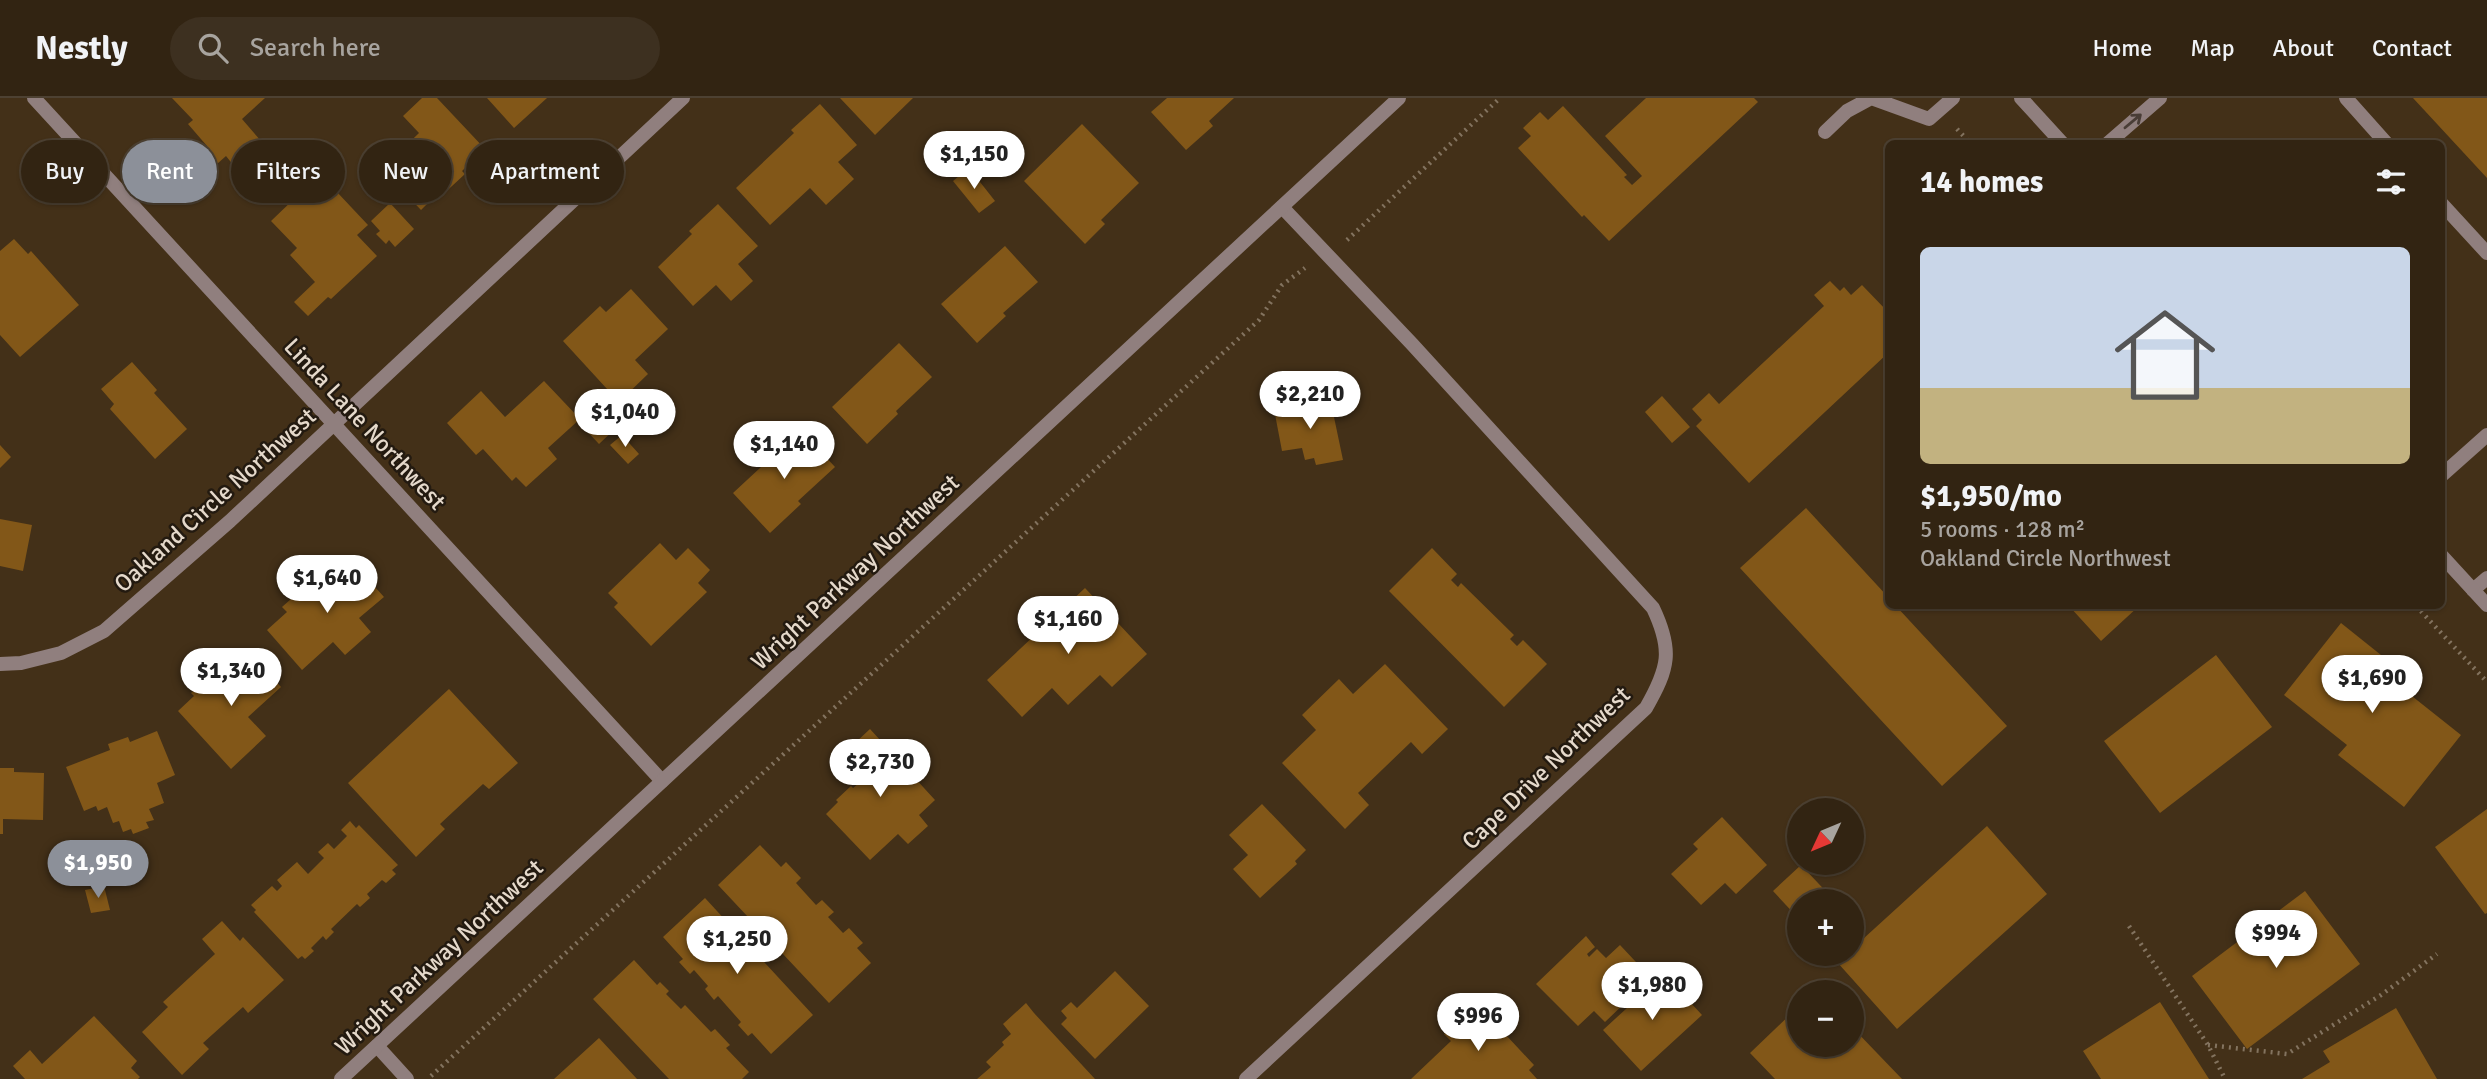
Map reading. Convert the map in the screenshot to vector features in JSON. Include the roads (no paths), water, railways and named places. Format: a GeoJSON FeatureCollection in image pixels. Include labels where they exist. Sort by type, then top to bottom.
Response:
{"type":"FeatureCollection","features":[{"type":"Feature","properties":{"kind":"street","name":"Linda Lane Northwest"},"geometry":{"type":"LineString","coordinates":[[34,98],[662,781]]}},
{"type":"Feature","properties":{"kind":"street","name":"Oakland Circle Northwest"},"geometry":{"type":"LineString","coordinates":[[0,664],[21,663],[61,653],[104,631],[230,521],[683,98]]}},
{"type":"Feature","properties":{"kind":"street","name":"Wright Parkway Northwest"},"geometry":{"type":"LineString","coordinates":[[341,1079],[1399,98]]}},
{"type":"Feature","properties":{"kind":"street"},"geometry":{"type":"LineString","coordinates":[[1825,132],[1847,111],[1871,98],[1929,119],[1953,98]]}},
{"type":"Feature","properties":{"kind":"street"},"geometry":{"type":"LineString","coordinates":[[2021,98],[2059,140]]}},
{"type":"Feature","properties":{"kind":"street"},"geometry":{"type":"LineString","coordinates":[[2111,140],[2160,98]]}},
{"type":"Feature","properties":{"kind":"street"},"geometry":{"type":"LineString","coordinates":[[2346,98],[2383,140]]}},
{"type":"Feature","properties":{"kind":"street","name":"Cape Drive Northwest"},"geometry":{"type":"LineString","coordinates":[[1246,1079],[1646,708],[1662,680],[1667,652],[1664,630],[1653,608],[1282,207]]}},
{"type":"Feature","properties":{"kind":"street"},"geometry":{"type":"LineString","coordinates":[[2445,207],[2487,253]]}},
{"type":"Feature","properties":{"kind":"street"},"geometry":{"type":"LineString","coordinates":[[2445,472],[2487,435]]}},
{"type":"Feature","properties":{"kind":"street"},"geometry":{"type":"LineString","coordinates":[[2445,559],[2487,605]]}},
{"type":"Feature","properties":{"kind":"street"},"geometry":{"type":"LineString","coordinates":[[2473,590],[2487,578]]}},
{"type":"Feature","properties":{"kind":"street"},"geometry":{"type":"LineString","coordinates":[[377,1046],[407,1079]]}}]}
